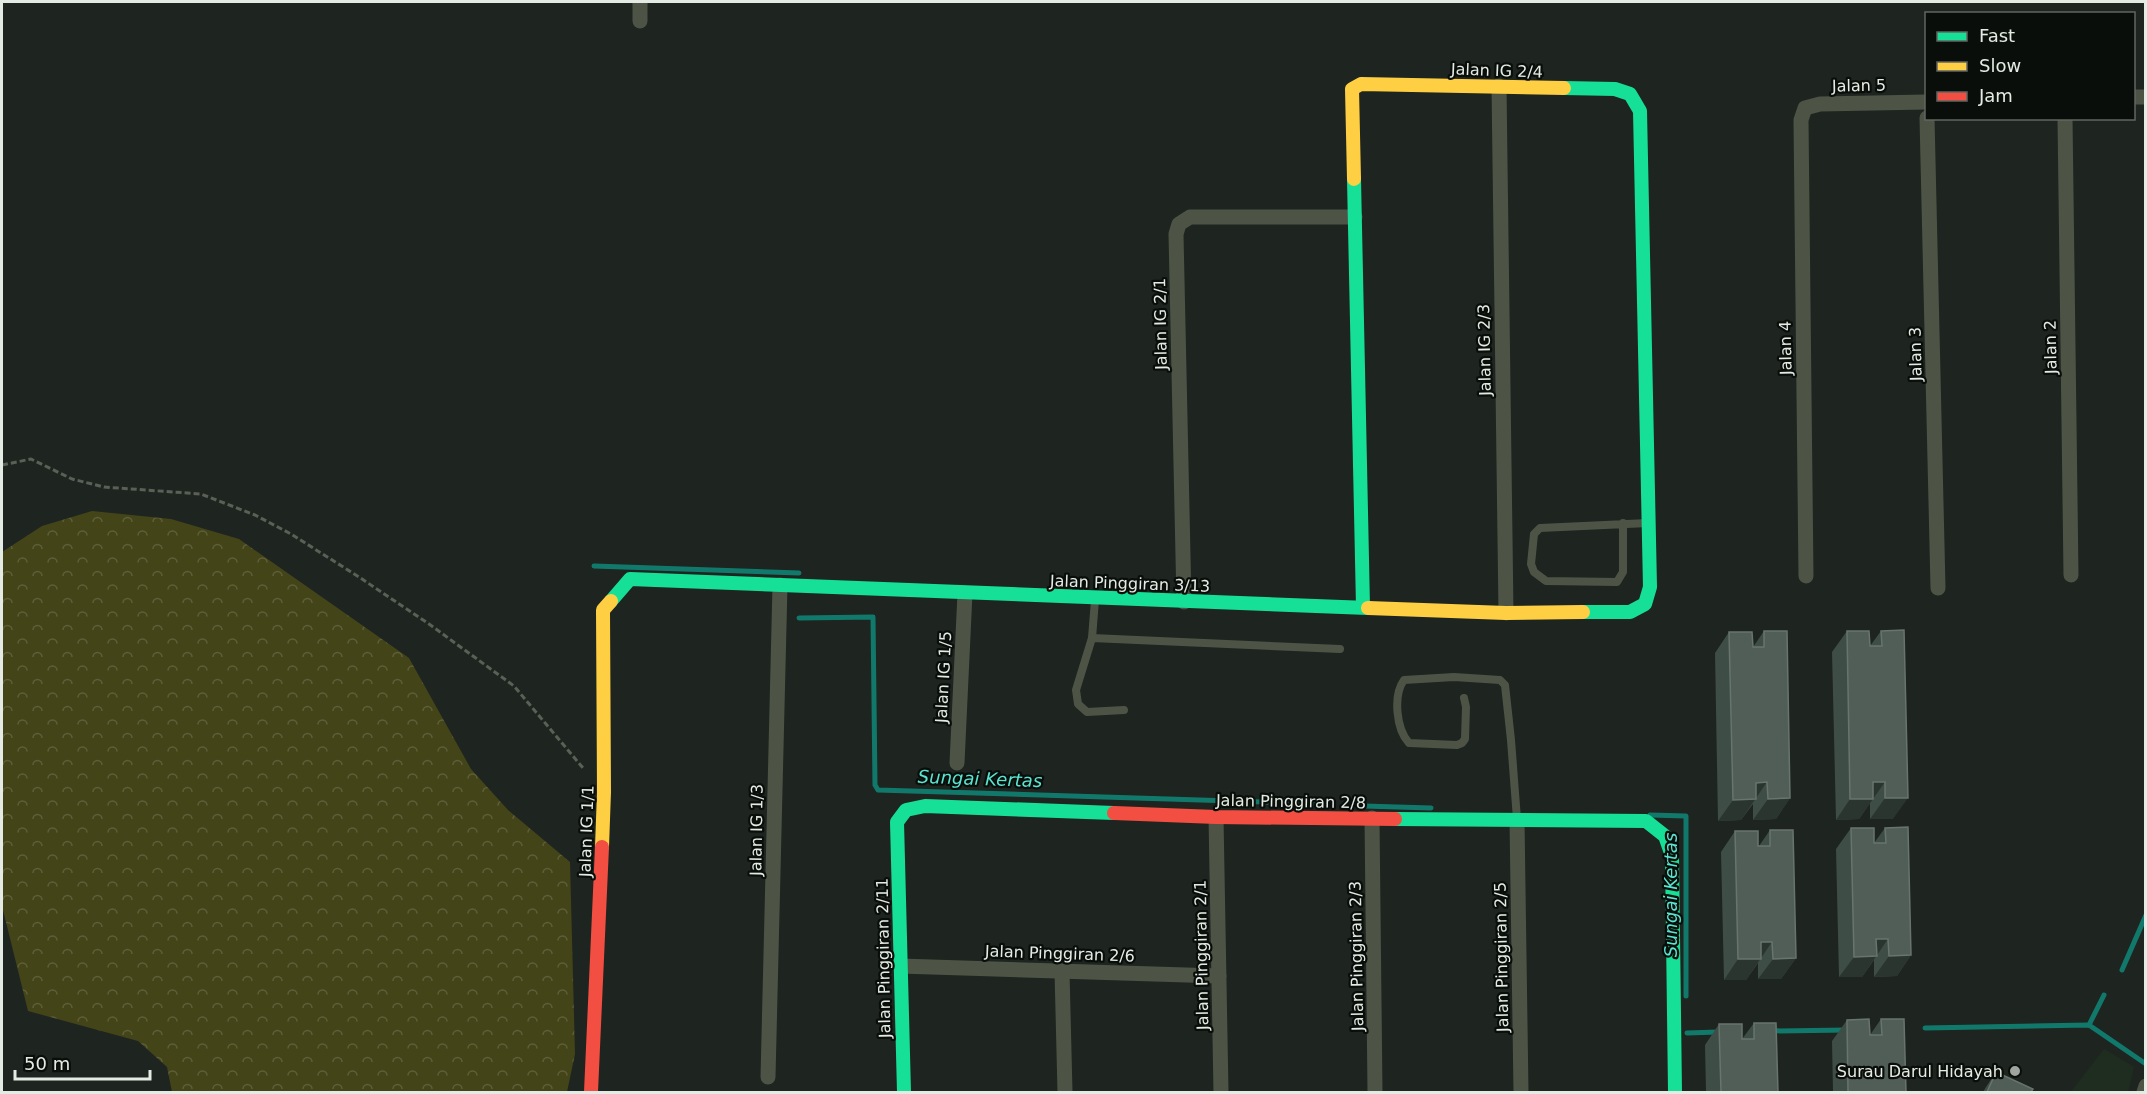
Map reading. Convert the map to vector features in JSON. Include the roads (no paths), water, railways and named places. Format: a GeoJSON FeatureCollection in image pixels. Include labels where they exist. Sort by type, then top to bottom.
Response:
{"type":"FeatureCollection","features":[{"type":"Feature","properties":{"kind":"street"},"geometry":{"type":"LineString","coordinates":[[640,2],[640,21]]}},
{"type":"Feature","properties":{"kind":"street","name":"Jalan IG 2/4"},"geometry":{"type":"LineString","coordinates":[[1363,607],[1352,89],[1361,84],[1499,86],[1615,89],[1630,94],[1640,111],[1650,587],[1645,604],[1630,612]]}},
{"type":"Feature","properties":{"kind":"street","name":"Jalan IG 2/3"},"geometry":{"type":"LineString","coordinates":[[1499,86],[1506,613]]}},
{"type":"Feature","properties":{"kind":"street","name":"Jalan 5"},"geometry":{"type":"LineString","coordinates":[[1801,120],[1805,108],[1820,104],[1925,102]]}},
{"type":"Feature","properties":{"kind":"street","name":"Jalan 4"},"geometry":{"type":"LineString","coordinates":[[1801,120],[1806,576]]}},
{"type":"Feature","properties":{"kind":"street","name":"Jalan 3"},"geometry":{"type":"LineString","coordinates":[[1927,120],[1938,588]]}},
{"type":"Feature","properties":{"kind":"street","name":"Jalan 2"},"geometry":{"type":"LineString","coordinates":[[2065,120],[2071,574]]}},
{"type":"Feature","properties":{"kind":"street","name":"Jalan IG 2/1"},"geometry":{"type":"LineString","coordinates":[[1184,602],[1176,234],[1179,224],[1190,217],[1355,217]]}},
{"type":"Feature","properties":{"kind":"street","name":"Jalan Pinggiran 3/13"},"geometry":{"type":"LineString","coordinates":[[630,579],[1506,613],[1630,612]]}},
{"type":"Feature","properties":{"kind":"street","name":"Jalan IG 1/1"},"geometry":{"type":"LineString","coordinates":[[591,1092],[604,792],[603,610],[630,579]]}},
{"type":"Feature","properties":{"kind":"street","name":"Jalan IG 1/3"},"geometry":{"type":"LineString","coordinates":[[768,1077],[780,585]]}},
{"type":"Feature","properties":{"kind":"street","name":"Jalan IG 1/5"},"geometry":{"type":"LineString","coordinates":[[957,763],[965,593]]}},
{"type":"Feature","properties":{"kind":"street","name":"Jalan Pinggiran 2/8"},"geometry":{"type":"LineString","coordinates":[[897,822],[906,810],[925,806],[1216,817],[1646,821],[1665,836],[1672,856],[1675,1092]]}},
{"type":"Feature","properties":{"kind":"street","name":"Jalan Pinggiran 2/1"},"geometry":{"type":"LineString","coordinates":[[1216,817],[1221,1092]]}},
{"type":"Feature","properties":{"kind":"street","name":"Jalan Pinggiran 2/3"},"geometry":{"type":"LineString","coordinates":[[1372,818],[1375,1092]]}},
{"type":"Feature","properties":{"kind":"street","name":"Jalan Pinggiran 2/5"},"geometry":{"type":"LineString","coordinates":[[1517,820],[1521,1092]]}},
{"type":"Feature","properties":{"kind":"street","name":"Jalan Pinggiran 2/11"},"geometry":{"type":"LineString","coordinates":[[897,822],[904,1092]]}},
{"type":"Feature","properties":{"kind":"street","name":"Jalan Pinggiran 2/6"},"geometry":{"type":"LineString","coordinates":[[900,966],[1219,976]]}},
{"type":"Feature","properties":{"kind":"street"},"geometry":{"type":"LineString","coordinates":[[1062,971],[1065,1092]]}},
{"type":"Feature","properties":{"kind":"street"},"geometry":{"type":"LineString","coordinates":[[2144,1092],[2145,1086]]}},
{"type":"Feature","properties":{"kind":"lane"},"geometry":{"type":"LineString","coordinates":[[1623,523],[1623,572],[1617,582],[1546,581],[1534,572],[1531,564],[1534,534],[1540,528],[1623,523],[1649,523]]}},
{"type":"Feature","properties":{"kind":"lane"},"geometry":{"type":"LineString","coordinates":[[1095,598],[1092,638],[1076,690],[1078,704],[1087,712],[1124,710]]}},
{"type":"Feature","properties":{"kind":"lane"},"geometry":{"type":"LineString","coordinates":[[1092,638],[1340,649]]}},
{"type":"Feature","properties":{"kind":"lane"},"geometry":{"type":"LineString","coordinates":[[1464,698],[1465,739],[1462,743],[1424,745],[1409,743],[1405,739],[1398,714],[1401,685],[1404,680],[1454,677],[1500,680],[1505,685],[1517,820]]}},
{"type":"Feature","properties":{"kind":"waterway","name":"Sungai Kertas"},"geometry":{"type":"LineString","coordinates":[[594,566],[799,573]]}},
{"type":"Feature","properties":{"kind":"waterway","name":"Sungai Kertas"},"geometry":{"type":"LineString","coordinates":[[799,618],[873,617],[875,785],[878,790],[1328,804]]}},
{"type":"Feature","properties":{"kind":"waterway"},"geometry":{"type":"LineString","coordinates":[[1364,806],[1431,808]]}},
{"type":"Feature","properties":{"kind":"waterway","name":"Sungai Kertas"},"geometry":{"type":"LineString","coordinates":[[1650,815],[1686,816],[1686,996]]}},
{"type":"Feature","properties":{"kind":"waterway"},"geometry":{"type":"LineString","coordinates":[[2122,970],[2146,915]]}},
{"type":"Feature","properties":{"kind":"waterway"},"geometry":{"type":"LineString","coordinates":[[2089,1025],[2104,995]]}},
{"type":"Feature","properties":{"kind":"waterway","name":"Sungai Kertas"},"geometry":{"type":"LineString","coordinates":[[1925,1028],[2089,1025],[2146,1064]]}},
{"type":"Feature","properties":{"kind":"waterway","name":"Sungai Kertas"},"geometry":{"type":"LineString","coordinates":[[1769,1031],[1847,1030]]}},
{"type":"Feature","properties":{"kind":"waterway","name":"Sungai Kertas"},"geometry":{"type":"LineString","coordinates":[[1687,1033],[1718,1032]]}},
{"type":"Feature","properties":{"kind":"place","name":"Surau Darul Hidayah"},"geometry":{"type":"Point","coordinates":[2015,1071]}}]}
